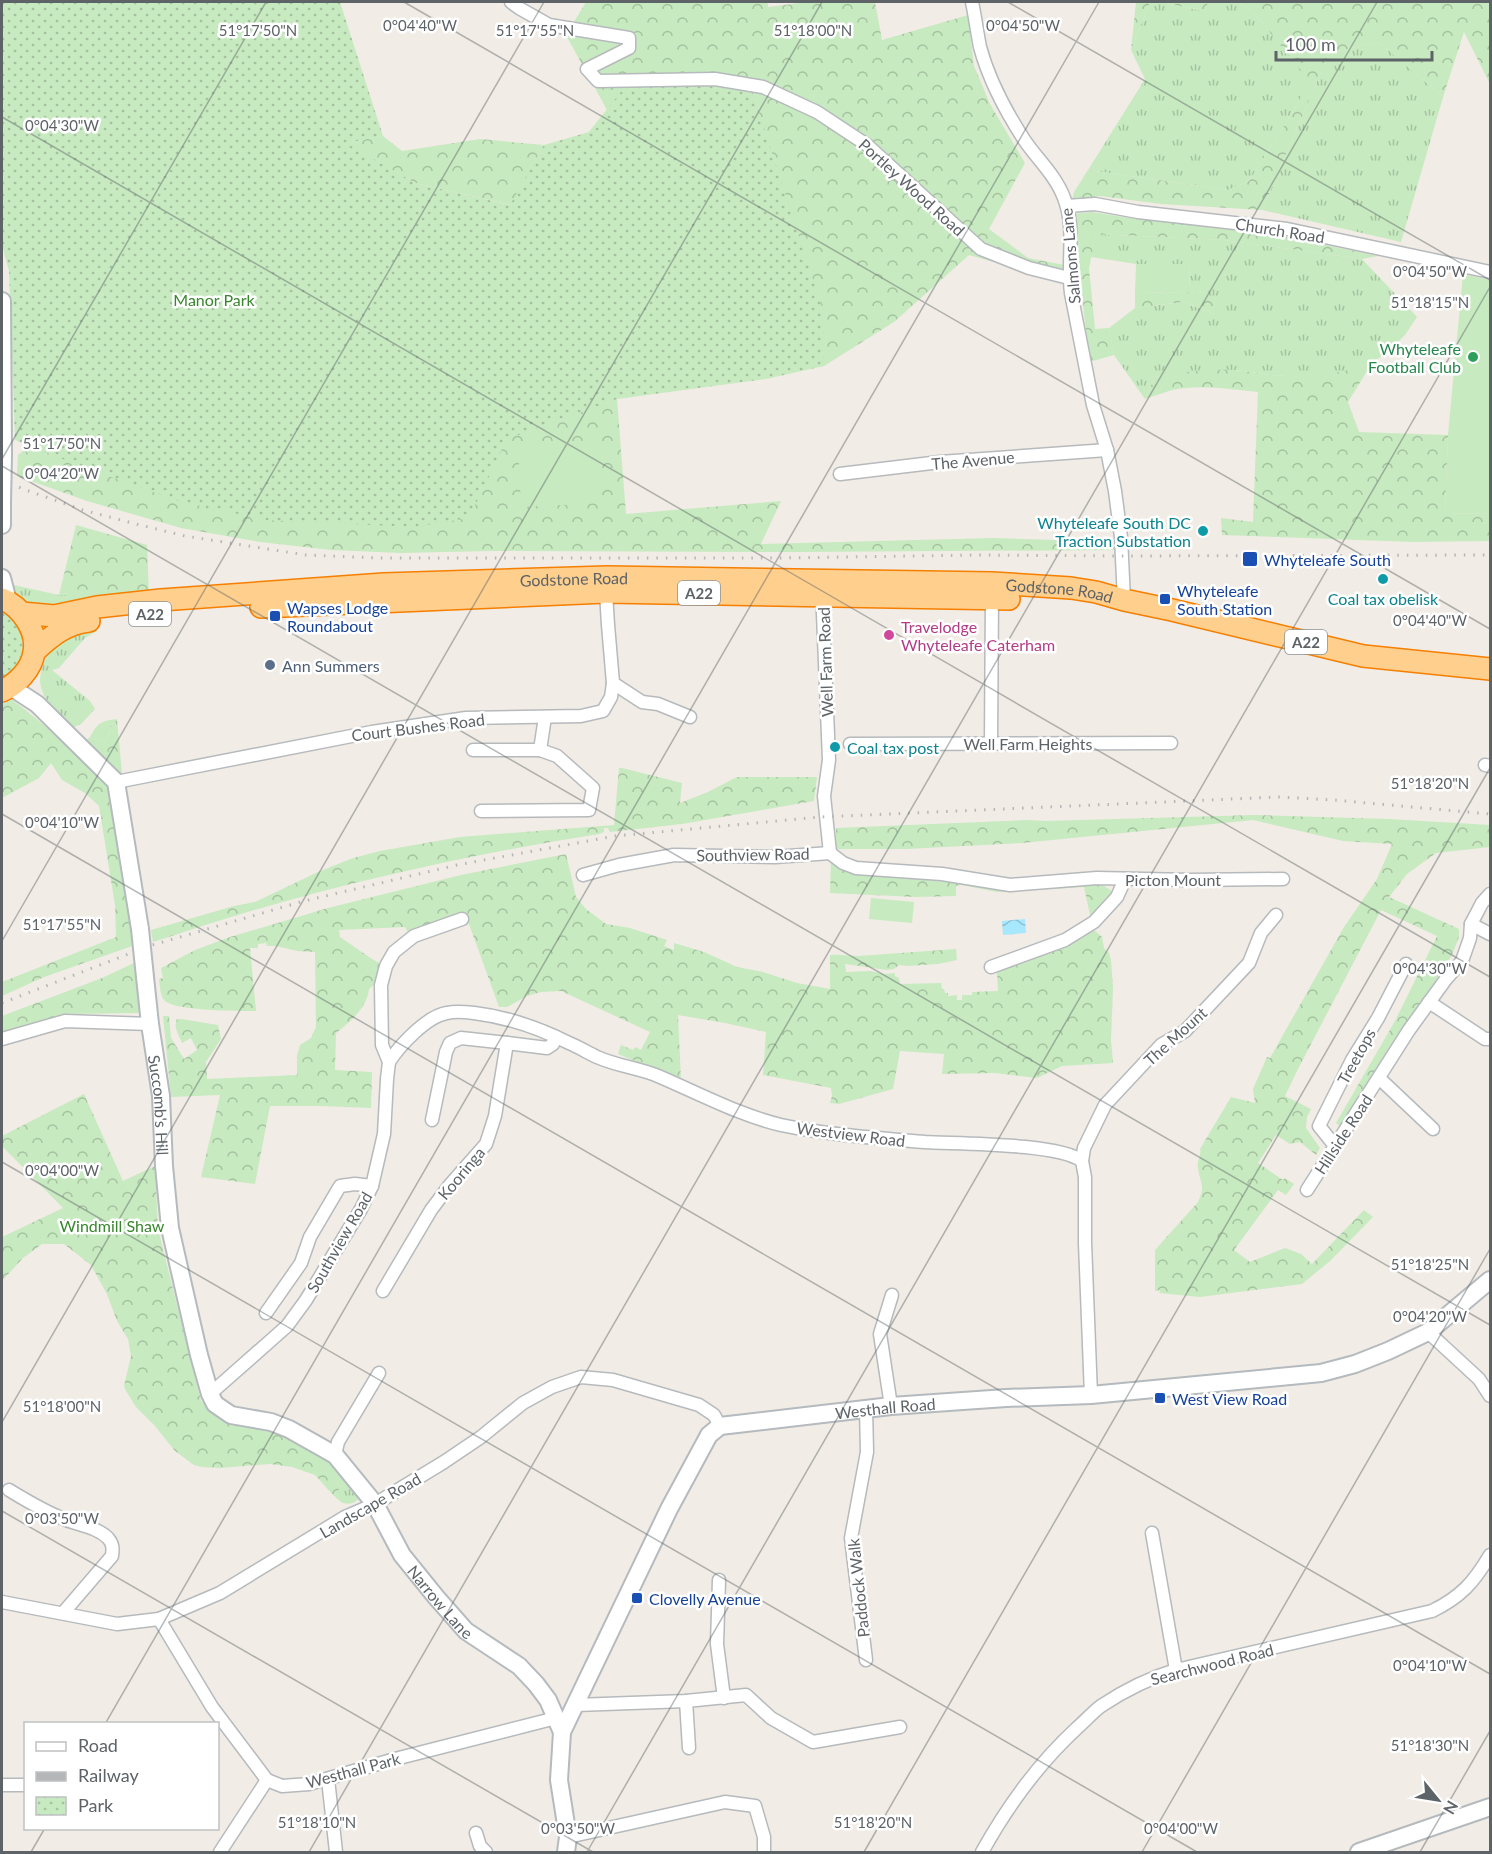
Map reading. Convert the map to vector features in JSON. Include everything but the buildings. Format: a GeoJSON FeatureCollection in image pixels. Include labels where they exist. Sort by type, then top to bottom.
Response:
{"type":"FeatureCollection","features":[{"type":"Feature","properties":{"kind":"highway","name":"Godstone Road"},"geometry":{"type":"LineString","coordinates":[[459,590],[607,577],[822,587],[992,591],[1096,602],[1124,600],[1363,656],[1491,669]]}},
{"type":"Feature","properties":{"kind":"highway","name":"Godstone Road"},"geometry":{"type":"LineString","coordinates":[[10,604],[54,616],[97,607],[161,606],[384,584],[459,590],[606,592],[822,587]]}},
{"type":"Feature","properties":{"kind":"highway"},"geometry":{"type":"LineString","coordinates":[[6,689],[31,660],[31,628],[10,604]]}},
{"type":"Feature","properties":{"kind":"highway","name":"Godstone Road"},"geometry":{"type":"LineString","coordinates":[[31,660],[53,635],[71,625],[161,606]]}},
{"type":"Feature","properties":{"kind":"street","name":"Portley Wood Road"},"geometry":{"type":"LineString","coordinates":[[511,2],[549,25],[630,38],[629,48],[588,69],[598,81],[715,79],[763,87],[817,112],[867,145],[981,249],[1029,268],[1069,278]]}},
{"type":"Feature","properties":{"kind":"street","name":"Salmons Lane"},"geometry":{"type":"LineString","coordinates":[[972,2],[981,46],[994,86],[1016,126],[1061,190],[1067,206],[1071,260],[1069,278],[1088,384],[1107,450],[1122,537],[1124,600]]}},
{"type":"Feature","properties":{"kind":"street","name":"Church Road"},"geometry":{"type":"LineString","coordinates":[[1067,206],[1095,204],[1138,212],[1287,229],[1491,272]]}},
{"type":"Feature","properties":{"kind":"street"},"geometry":{"type":"LineString","coordinates":[[2,301],[2,525]]}},
{"type":"Feature","properties":{"kind":"street","name":"The Avenue"},"geometry":{"type":"LineString","coordinates":[[840,474],[940,462],[1107,450]]}},
{"type":"Feature","properties":{"kind":"street"},"geometry":{"type":"LineString","coordinates":[[2,579],[10,604]]}},
{"type":"Feature","properties":{"kind":"street","name":"Well Farm Road"},"geometry":{"type":"LineString","coordinates":[[822,587],[829,760],[824,796],[830,853]]}},
{"type":"Feature","properties":{"kind":"street"},"geometry":{"type":"LineString","coordinates":[[991,743],[992,591]]}},
{"type":"Feature","properties":{"kind":"street","name":"Court Bushes Road"},"geometry":{"type":"LineString","coordinates":[[116,782],[372,732],[466,718],[581,716],[603,711],[611,697],[614,683],[606,592]]}},
{"type":"Feature","properties":{"kind":"street"},"geometry":{"type":"LineString","coordinates":[[31,660],[37,704]]}},
{"type":"Feature","properties":{"kind":"street"},"geometry":{"type":"LineString","coordinates":[[614,683],[642,702],[657,704],[690,717]]}},
{"type":"Feature","properties":{"kind":"street"},"geometry":{"type":"LineString","coordinates":[[6,689],[37,704],[116,782]]}},
{"type":"Feature","properties":{"kind":"street"},"geometry":{"type":"LineString","coordinates":[[540,750],[545,717]]}},
{"type":"Feature","properties":{"kind":"street","name":"Well Farm Heights"},"geometry":{"type":"LineString","coordinates":[[850,744],[1171,743]]}},
{"type":"Feature","properties":{"kind":"street"},"geometry":{"type":"LineString","coordinates":[[473,750],[540,750],[557,756],[593,788],[589,810],[481,811]]}},
{"type":"Feature","properties":{"kind":"street","name":"Succomb's Hill"},"geometry":{"type":"LineString","coordinates":[[116,782],[140,929],[150,1023],[161,1096],[170,1228],[210,1394]]}},
{"type":"Feature","properties":{"kind":"street","name":"Southview Road"},"geometry":{"type":"LineString","coordinates":[[583,875],[619,865],[674,855],[775,857],[830,853],[856,868],[942,874],[1010,885],[1064,880]]}},
{"type":"Feature","properties":{"kind":"street","name":"Picton Mount"},"geometry":{"type":"LineString","coordinates":[[1064,880],[1097,878],[1283,879]]}},
{"type":"Feature","properties":{"kind":"street"},"geometry":{"type":"LineString","coordinates":[[991,967],[1065,940],[1094,922],[1117,897],[1125,879]]}},
{"type":"Feature","properties":{"kind":"street","name":"Hillside Road"},"geometry":{"type":"LineString","coordinates":[[1307,1190],[1409,1030],[1461,961],[1470,938],[1472,924],[1482,903],[1491,894]]}},
{"type":"Feature","properties":{"kind":"street","name":"The Mount"},"geometry":{"type":"LineString","coordinates":[[1082,1161],[1084,1148],[1105,1105],[1161,1045],[1185,1031],[1249,963],[1261,933],[1276,915]]}},
{"type":"Feature","properties":{"kind":"street","name":"Southview Road"},"geometry":{"type":"LineString","coordinates":[[210,1394],[287,1326],[345,1236],[372,1186],[384,1134],[389,1062],[382,1045],[381,985],[386,966],[394,952],[414,936],[462,919]]}},
{"type":"Feature","properties":{"kind":"street"},"geometry":{"type":"LineString","coordinates":[[1472,924],[1491,934]]}},
{"type":"Feature","properties":{"kind":"street","name":"Treetops"},"geometry":{"type":"LineString","coordinates":[[1335,1146],[1319,1126],[1352,1060],[1378,1018],[1406,964]]}},
{"type":"Feature","properties":{"kind":"street"},"geometry":{"type":"LineString","coordinates":[[1429,1002],[1485,1039],[1491,1039]]}},
{"type":"Feature","properties":{"kind":"street","name":"Westview Road"},"geometry":{"type":"LineString","coordinates":[[389,1062],[424,1024],[446,1012],[494,1015],[556,1037],[598,1058],[657,1076],[694,1093],[777,1124],[849,1136],[1042,1149],[1075,1156],[1082,1161]]}},
{"type":"Feature","properties":{"kind":"street"},"geometry":{"type":"LineString","coordinates":[[2,1039],[65,1021],[150,1023]]}},
{"type":"Feature","properties":{"kind":"street"},"geometry":{"type":"LineString","coordinates":[[432,1120],[446,1052],[450,1043],[461,1038],[547,1048],[553,1044],[556,1037]]}},
{"type":"Feature","properties":{"kind":"street","name":"Kooringa"},"geometry":{"type":"LineString","coordinates":[[383,1291],[430,1210],[448,1186],[486,1144],[495,1116],[507,1043]]}},
{"type":"Feature","properties":{"kind":"street","name":"Hillside Road"},"geometry":{"type":"LineString","coordinates":[[1379,1078],[1433,1129]]}},
{"type":"Feature","properties":{"kind":"street"},"geometry":{"type":"LineString","coordinates":[[1082,1161],[1085,1177],[1091,1395]]}},
{"type":"Feature","properties":{"kind":"street"},"geometry":{"type":"LineString","coordinates":[[266,1313],[301,1263],[310,1237],[340,1186],[355,1184],[372,1186]]}},
{"type":"Feature","properties":{"kind":"street","name":"Westhall Road"},"geometry":{"type":"LineString","coordinates":[[720,1426],[891,1406],[1091,1395],[1321,1373],[1355,1364],[1428,1332],[1491,1280]]}},
{"type":"Feature","properties":{"kind":"street"},"geometry":{"type":"LineString","coordinates":[[891,1406],[880,1334],[892,1295]]}},
{"type":"Feature","properties":{"kind":"street"},"geometry":{"type":"LineString","coordinates":[[1428,1332],[1479,1379],[1491,1396]]}},
{"type":"Feature","properties":{"kind":"street"},"geometry":{"type":"LineString","coordinates":[[210,1394],[215,1404],[231,1415],[271,1422],[289,1429],[335,1455],[338,1442],[380,1373]]}},
{"type":"Feature","properties":{"kind":"street","name":"Landscape Road"},"geometry":{"type":"LineString","coordinates":[[2,1602],[117,1624],[159,1620],[220,1593],[345,1517],[375,1504],[481,1437],[523,1403],[552,1387],[581,1377],[613,1380],[699,1405],[714,1415],[720,1426]]}},
{"type":"Feature","properties":{"kind":"street","name":"Paddock Walk"},"geometry":{"type":"LineString","coordinates":[[866,1409],[867,1452],[851,1538],[866,1660]]}},
{"type":"Feature","properties":{"kind":"street"},"geometry":{"type":"LineString","coordinates":[[720,1426],[709,1435],[669,1509],[576,1705],[559,1725],[559,1780],[567,1845],[725,1802],[755,1806],[764,1837],[764,1852]]}},
{"type":"Feature","properties":{"kind":"street","name":"Narrow Lane"},"geometry":{"type":"LineString","coordinates":[[335,1455],[375,1504],[402,1556],[436,1598],[466,1631],[519,1666],[548,1700],[559,1725]]}},
{"type":"Feature","properties":{"kind":"street"},"geometry":{"type":"LineString","coordinates":[[10,1490],[35,1506],[95,1529],[108,1538],[113,1546],[112,1556],[63,1613]]}},
{"type":"Feature","properties":{"kind":"street"},"geometry":{"type":"LineString","coordinates":[[1152,1533],[1176,1670]]}},
{"type":"Feature","properties":{"kind":"street","name":"Searchwood Road"},"geometry":{"type":"LineString","coordinates":[[982,1852],[1013,1802],[1039,1768],[1099,1707],[1129,1689],[1152,1677],[1176,1670],[1432,1611],[1460,1594],[1489,1562]]}},
{"type":"Feature","properties":{"kind":"street"},"geometry":{"type":"LineString","coordinates":[[719,1580],[717,1644],[724,1698]]}},
{"type":"Feature","properties":{"kind":"street"},"geometry":{"type":"LineString","coordinates":[[159,1620],[212,1707],[267,1780],[219,1852]]}},
{"type":"Feature","properties":{"kind":"street"},"geometry":{"type":"LineString","coordinates":[[576,1705],[686,1701],[746,1695],[771,1718],[813,1742],[900,1728]]}},
{"type":"Feature","properties":{"kind":"street"},"geometry":{"type":"LineString","coordinates":[[686,1701],[689,1748]]}},
{"type":"Feature","properties":{"kind":"street","name":"Westhall Park"},"geometry":{"type":"LineString","coordinates":[[267,1780],[282,1786],[309,1784],[395,1759],[559,1725]]}},
{"type":"Feature","properties":{"kind":"street"},"geometry":{"type":"LineString","coordinates":[[328,1779],[336,1852]]}},
{"type":"Feature","properties":{"kind":"street"},"geometry":{"type":"LineString","coordinates":[[2,1785],[24,1785]]}},
{"type":"Feature","properties":{"kind":"street"},"geometry":{"type":"LineString","coordinates":[[1359,1852],[1491,1807]]}},
{"type":"Feature","properties":{"kind":"street"},"geometry":{"type":"LineString","coordinates":[[476,1833],[480,1846],[486,1852]]}},
{"type":"Feature","properties":{"kind":"green space","name":"Manor Park"},"geometry":{"type":"Polygon","coordinates":[[[2,2],[340,2],[383,136],[346,143],[415,183],[510,205],[544,145],[589,132],[624,88],[714,85],[752,91],[823,310],[824,366],[766,379],[617,399],[507,439],[469,518],[414,527],[266,520],[182,502],[85,468],[15,440],[9,271],[2,245],[2,2]]]}},
{"type":"Feature","properties":{"kind":"green space"},"geometry":{"type":"Polygon","coordinates":[[[586,2],[768,2],[768,7],[808,2],[875,2],[882,40],[968,15],[974,66],[990,104],[1025,163],[989,229],[1028,258],[1064,265],[1061,270],[1035,274],[969,255],[894,322],[824,366],[811,368],[589,132],[607,110],[566,35],[586,2]]]}},
{"type":"Feature","properties":{"kind":"green space"},"geometry":{"type":"Polygon","coordinates":[[[1136,2],[1150,2],[1131,50],[1136,2]]]}},
{"type":"Feature","properties":{"kind":"green space"},"geometry":{"type":"Polygon","coordinates":[[[1150,2],[1161,2],[1203,11],[1209,2],[1240,2],[1259,19],[1310,80],[1296,107],[1249,181],[1228,190],[1088,170],[1145,79],[1131,50],[1150,2]]]}},
{"type":"Feature","properties":{"kind":"green space"},"geometry":{"type":"Polygon","coordinates":[[[1161,2],[1209,2],[1203,11],[1161,2]]]}},
{"type":"Feature","properties":{"kind":"green space"},"geometry":{"type":"Polygon","coordinates":[[[1240,2],[1490,2],[1490,84],[1464,32],[1443,97],[1379,42],[1329,53],[1262,210],[1161,204],[1100,196],[1072,200],[1074,192],[1088,170],[1228,190],[1249,181],[1296,107],[1309,80],[1259,19],[1240,2]]]}},
{"type":"Feature","properties":{"kind":"green space"},"geometry":{"type":"Polygon","coordinates":[[[1379,42],[1443,97],[1401,242],[1262,210],[1329,53],[1379,42]]]}},
{"type":"Feature","properties":{"kind":"green space"},"geometry":{"type":"Polygon","coordinates":[[[383,136],[402,151],[480,139],[544,145],[511,205],[415,183],[345,143],[383,136]]]}},
{"type":"Feature","properties":{"kind":"green space"},"geometry":{"type":"Polygon","coordinates":[[[1092,212],[1272,234],[1378,256],[1362,259],[1224,240],[1096,234],[1089,268],[1095,329],[1109,328],[1114,355],[1089,362],[1074,214],[1092,212]]]}},
{"type":"Feature","properties":{"kind":"green space"},"geometry":{"type":"Polygon","coordinates":[[[1096,234],[1224,240],[1362,259],[1417,317],[1405,335],[1390,350],[1372,363],[1349,371],[1304,377],[1236,370],[1155,377],[1145,399],[1114,355],[1109,328],[1135,308],[1183,302],[1215,314],[1204,293],[1189,292],[1190,264],[1136,264],[1091,257],[1096,234]]]}},
{"type":"Feature","properties":{"kind":"green space"},"geometry":{"type":"Polygon","coordinates":[[[1136,264],[1190,264],[1189,292],[1135,293],[1136,264]]]}},
{"type":"Feature","properties":{"kind":"green space","name":"Whyteleafe Football Club"},"geometry":{"type":"Polygon","coordinates":[[[1463,274],[1490,280],[1490,514],[1445,513],[1448,435],[1463,274]]]}},
{"type":"Feature","properties":{"kind":"green space"},"geometry":{"type":"Polygon","coordinates":[[[1135,293],[1204,293],[1218,307],[1215,314],[1183,302],[1135,308],[1135,293]]]}},
{"type":"Feature","properties":{"kind":"green space"},"geometry":{"type":"Polygon","coordinates":[[[1372,363],[1348,402],[1359,432],[1448,435],[1445,513],[1490,514],[1490,541],[1413,542],[1222,535],[1221,518],[1253,522],[1258,392],[1193,387],[1172,390],[1145,399],[1155,377],[1204,370],[1239,370],[1271,375],[1310,376],[1334,373],[1372,363]]]}},
{"type":"Feature","properties":{"kind":"green space"},"geometry":{"type":"Polygon","coordinates":[[[617,399],[626,514],[781,501],[761,544],[994,538],[1115,542],[1118,550],[401,553],[331,550],[260,542],[181,528],[87,501],[17,476],[18,455],[33,443],[399,473],[617,399]]]}},
{"type":"Feature","properties":{"kind":"green space"},"geometry":{"type":"Polygon","coordinates":[[[599,440],[602,503],[521,507],[518,444],[599,440]]]}},
{"type":"Feature","properties":{"kind":"green space"},"geometry":{"type":"Polygon","coordinates":[[[76,525],[147,545],[149,595],[93,601],[77,595],[59,595],[76,525]]]}},
{"type":"Feature","properties":{"kind":"green space"},"geometry":{"type":"Polygon","coordinates":[[[9,584],[59,595],[77,595],[93,601],[34,608],[15,594],[9,584]]]}},
{"type":"Feature","properties":{"kind":"green space"},"geometry":{"type":"Polygon","coordinates":[[[2,609],[13,618],[19,628],[23,653],[20,665],[2,683],[2,609]]]}},
{"type":"Feature","properties":{"kind":"green space"},"geometry":{"type":"Polygon","coordinates":[[[92,628],[97,631],[85,638],[59,668],[52,670],[90,701],[95,709],[81,724],[73,727],[61,719],[49,703],[41,687],[41,672],[52,644],[92,628]]]}},
{"type":"Feature","properties":{"kind":"green space"},"geometry":{"type":"Polygon","coordinates":[[[12,700],[111,784],[135,945],[44,977],[2,996],[2,982],[116,937],[115,905],[99,806],[85,793],[62,780],[51,763],[39,778],[2,798],[2,704],[12,700]]]}},
{"type":"Feature","properties":{"kind":"green space"},"geometry":{"type":"Polygon","coordinates":[[[117,719],[111,727],[106,742],[90,737],[100,724],[117,719]]]}},
{"type":"Feature","properties":{"kind":"green space"},"geometry":{"type":"Polygon","coordinates":[[[117,719],[122,774],[116,775],[85,741],[90,737],[106,742],[111,727],[117,719]]]}},
{"type":"Feature","properties":{"kind":"green space"},"geometry":{"type":"Polygon","coordinates":[[[619,768],[682,783],[680,803],[737,777],[817,777],[814,801],[682,824],[610,832],[608,828],[604,828],[604,832],[599,834],[470,857],[342,886],[153,942],[151,930],[255,902],[318,872],[353,858],[380,851],[460,837],[614,825],[619,768]]]}},
{"type":"Feature","properties":{"kind":"green space"},"geometry":{"type":"Polygon","coordinates":[[[1255,815],[1490,825],[1490,847],[1436,853],[1407,874],[1389,897],[1459,929],[1459,937],[1452,955],[1341,1127],[1336,1123],[1395,1021],[1437,936],[1381,910],[1285,1096],[1311,1109],[1307,1117],[1306,1128],[1320,1148],[1316,1155],[1300,1142],[1290,1144],[1276,1135],[1258,1163],[1283,1180],[1285,1178],[1294,1184],[1286,1195],[1278,1190],[1234,1250],[1250,1262],[1285,1248],[1301,1254],[1312,1264],[1364,1210],[1373,1217],[1330,1261],[1302,1284],[1200,1297],[1159,1293],[1160,1290],[1155,1291],[1155,1250],[1198,1202],[1202,1188],[1198,1165],[1200,1149],[1231,1097],[1255,1103],[1253,1089],[1267,1057],[1270,1058],[1344,927],[1377,879],[1392,844],[1343,841],[1253,820],[1022,843],[906,849],[836,849],[836,828],[1027,820],[1255,815]]]}},
{"type":"Feature","properties":{"kind":"green space"},"geometry":{"type":"Polygon","coordinates":[[[566,854],[576,897],[586,909],[606,924],[630,928],[667,940],[664,946],[674,950],[674,943],[704,952],[737,967],[830,989],[830,955],[859,956],[956,949],[957,960],[938,964],[899,965],[887,970],[845,964],[846,972],[895,973],[900,984],[941,983],[942,989],[948,993],[948,996],[957,995],[957,1000],[962,1000],[962,995],[972,995],[972,992],[998,991],[997,972],[1000,969],[1048,953],[1094,930],[1102,937],[1104,948],[1111,960],[1113,1063],[1062,1066],[1037,1078],[995,1073],[942,1074],[944,1054],[900,1051],[893,1089],[839,1104],[830,1103],[831,1088],[763,1075],[766,1032],[678,1015],[681,1080],[618,1054],[621,1045],[633,1050],[635,1047],[641,1050],[650,1032],[561,991],[541,992],[527,996],[507,1007],[499,1007],[469,924],[414,943],[405,927],[339,930],[340,937],[381,964],[376,983],[369,989],[365,1002],[352,1019],[336,1033],[335,1070],[372,1072],[371,1108],[270,1106],[255,1184],[201,1177],[220,1095],[171,1097],[163,1016],[169,1016],[171,1038],[184,1059],[197,1050],[191,1038],[182,1043],[176,1028],[177,1019],[218,1025],[221,1039],[206,1062],[207,1079],[297,1075],[297,1056],[300,1045],[311,1038],[316,1027],[315,952],[267,946],[266,943],[258,944],[258,948],[250,948],[256,1011],[209,1010],[171,1004],[163,999],[161,994],[159,979],[163,978],[161,968],[195,950],[230,937],[328,908],[461,875],[566,854]]]}},
{"type":"Feature","properties":{"kind":"green space"},"geometry":{"type":"Polygon","coordinates":[[[831,860],[840,868],[859,874],[947,882],[999,890],[1094,884],[1104,886],[1112,891],[1112,894],[1089,918],[1084,887],[997,892],[962,885],[956,886],[956,896],[916,897],[830,893],[831,860]]]}},
{"type":"Feature","properties":{"kind":"green space"},"geometry":{"type":"Polygon","coordinates":[[[871,898],[914,902],[912,923],[869,919],[871,898]]]}},
{"type":"Feature","properties":{"kind":"green space"},"geometry":{"type":"Polygon","coordinates":[[[134,963],[141,1013],[62,1014],[2,1033],[2,1016],[102,978],[134,963]]]}},
{"type":"Feature","properties":{"kind":"green space","name":"Windmill Shaw"},"geometry":{"type":"Polygon","coordinates":[[[84,1094],[123,1181],[155,1166],[158,1229],[201,1401],[229,1424],[270,1430],[331,1460],[349,1480],[333,1495],[315,1475],[292,1467],[270,1464],[202,1467],[194,1465],[175,1451],[136,1407],[126,1391],[124,1386],[131,1356],[128,1339],[91,1265],[64,1244],[42,1244],[23,1258],[2,1281],[2,1237],[63,1208],[2,1146],[2,1136],[84,1094]]]}},
{"type":"Feature","properties":{"kind":"green space"},"geometry":{"type":"Polygon","coordinates":[[[349,1480],[359,1496],[353,1503],[347,1504],[333,1495],[349,1480]]]}},
{"type":"Feature","properties":{"kind":"water"},"geometry":{"type":"Polygon","coordinates":[[[1025,919],[1026,933],[1003,935],[1002,921],[1025,919]]]}},
{"type":"Feature","properties":{"kind":"railway"},"geometry":{"type":"LineString","coordinates":[[2,479],[23,489],[83,510],[136,524],[185,536],[306,555],[379,558],[1490,555]]}},
{"type":"Feature","properties":{"kind":"railway"},"geometry":{"type":"LineString","coordinates":[[2,1003],[149,946],[304,901],[457,865],[615,836],[820,817],[1278,797],[1490,814]]}},
{"type":"Feature","properties":{"kind":"place","name":"Whyteleafe Football Club"},"geometry":{"type":"Point","coordinates":[1473,357]}},
{"type":"Feature","properties":{"kind":"place","name":"Whyteleafe South DC Traction Substation"},"geometry":{"type":"Point","coordinates":[1203,531]}},
{"type":"Feature","properties":{"kind":"place","name":"Whyteleafe South"},"geometry":{"type":"Point","coordinates":[1250,559]}},
{"type":"Feature","properties":{"kind":"place","name":"Coal tax obelisk"},"geometry":{"type":"Point","coordinates":[1383,579]}},
{"type":"Feature","properties":{"kind":"place","name":"Whyteleafe South Station"},"geometry":{"type":"Point","coordinates":[1165,599]}},
{"type":"Feature","properties":{"kind":"place","name":"Wapses Lodge Roundabout"},"geometry":{"type":"Point","coordinates":[275,616]}},
{"type":"Feature","properties":{"kind":"place","name":"Travelodge Whyteleafe Caterham"},"geometry":{"type":"Point","coordinates":[889,635]}},
{"type":"Feature","properties":{"kind":"place","name":"Ann Summers"},"geometry":{"type":"Point","coordinates":[270,665]}},
{"type":"Feature","properties":{"kind":"place","name":"Coal tax post"},"geometry":{"type":"Point","coordinates":[835,747]}},
{"type":"Feature","properties":{"kind":"place","name":"West View Road"},"geometry":{"type":"Point","coordinates":[1160,1398]}},
{"type":"Feature","properties":{"kind":"place","name":"Clovelly Avenue"},"geometry":{"type":"Point","coordinates":[637,1598]}}]}
